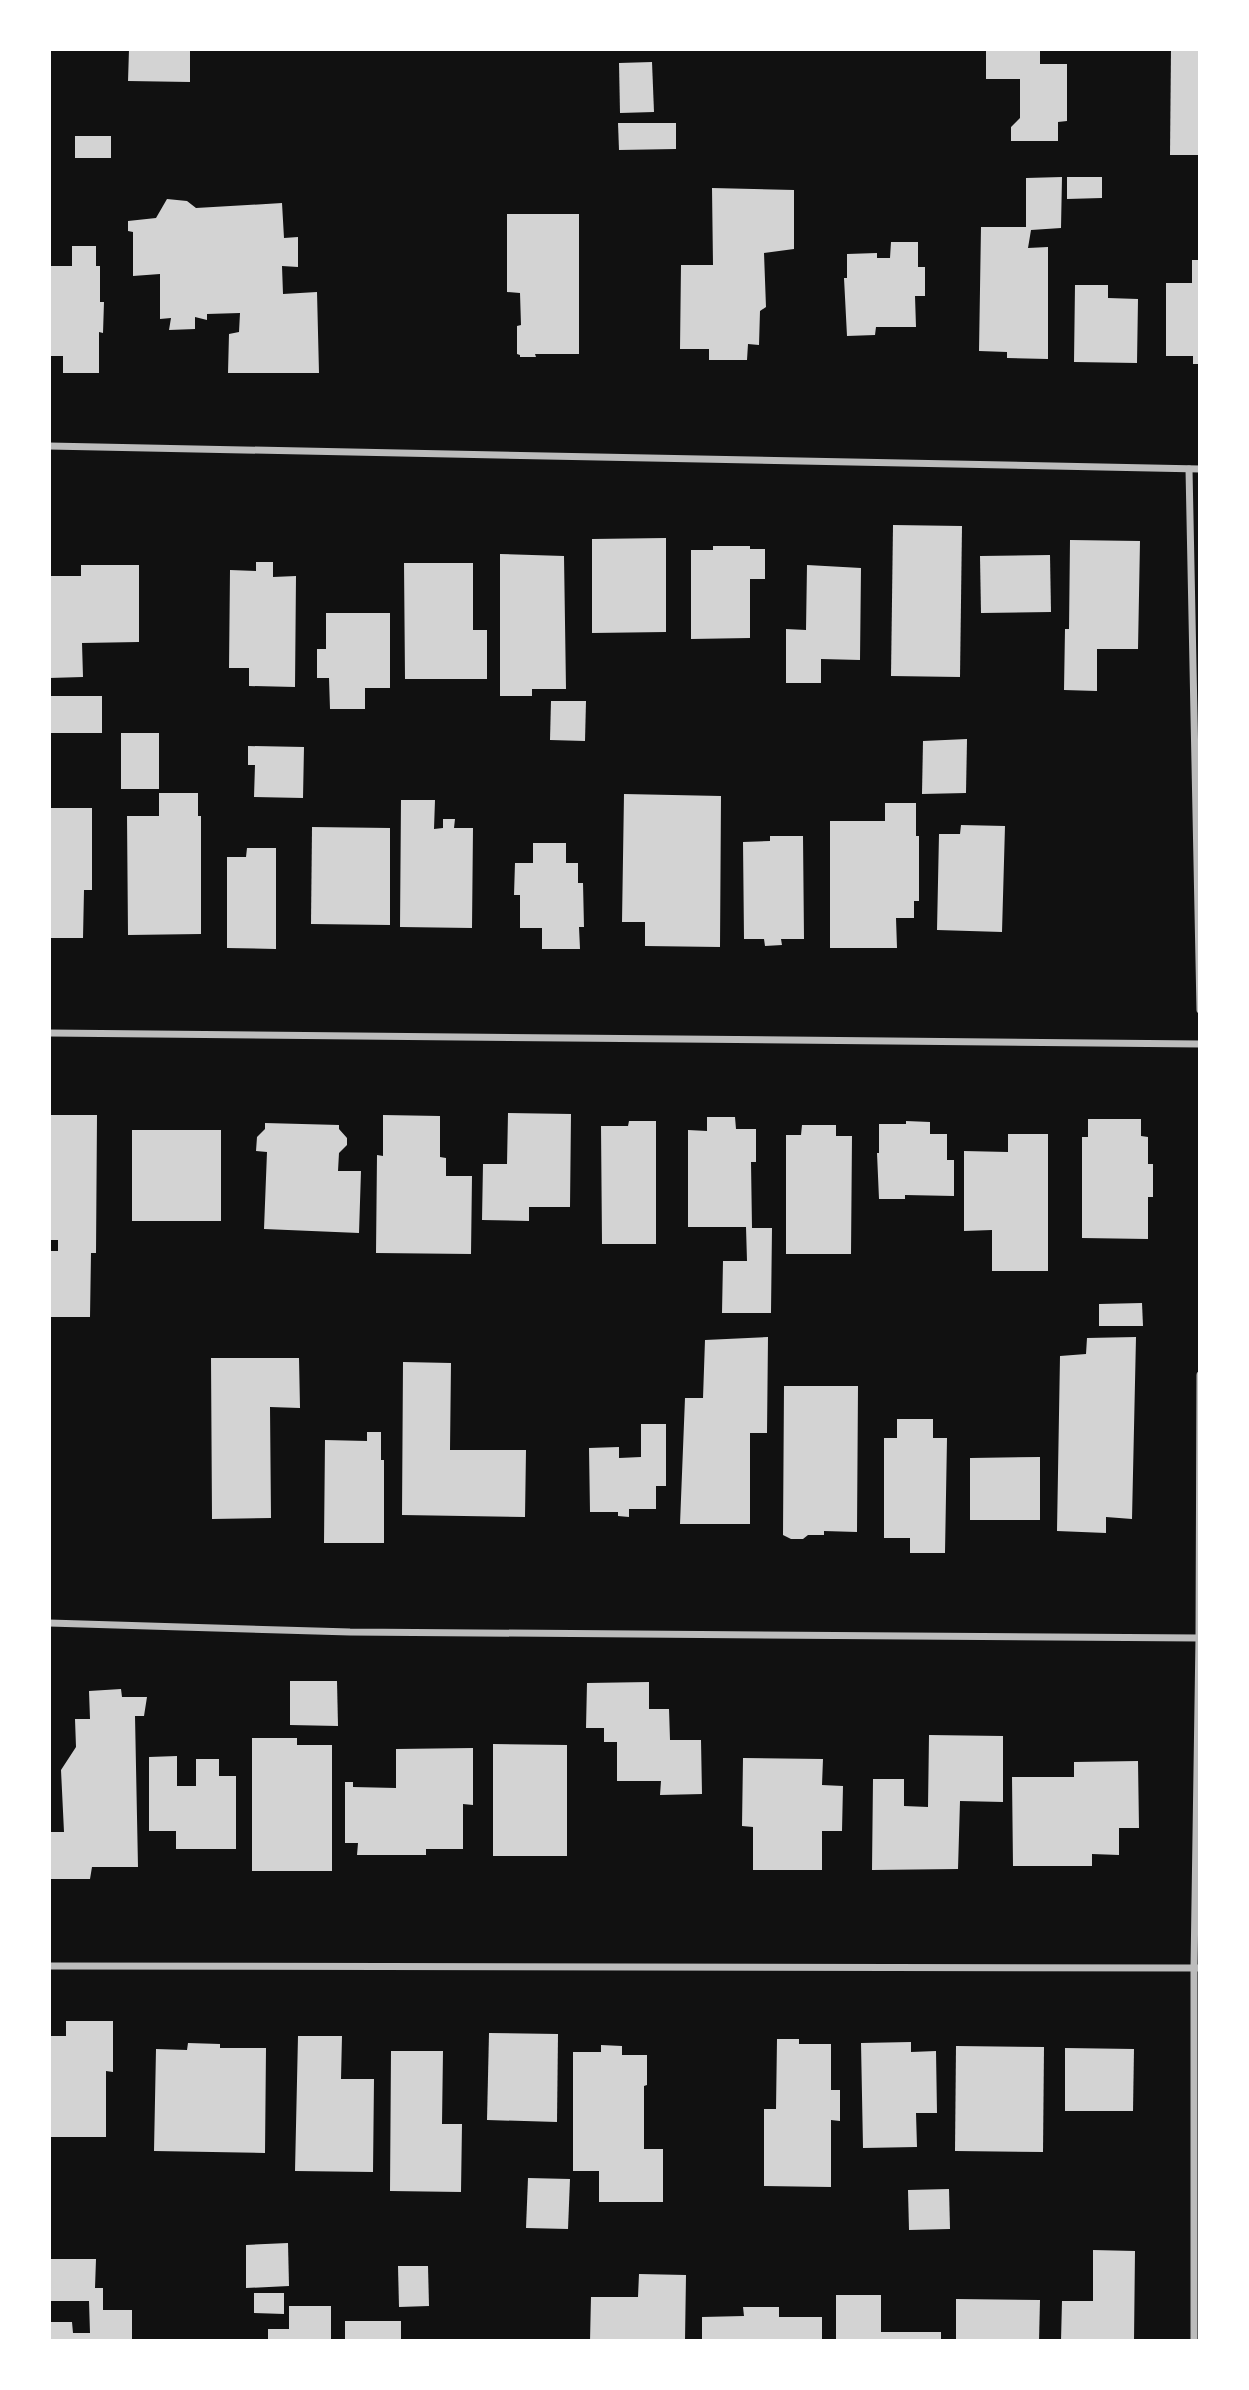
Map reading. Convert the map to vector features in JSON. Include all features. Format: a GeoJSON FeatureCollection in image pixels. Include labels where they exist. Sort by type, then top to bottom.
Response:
{"type":"FeatureCollection","features":[{"type":"Feature","properties":{"kind":"street"},"geometry":{"type":"LineString","coordinates":[[49,446],[1200,469]]}},
{"type":"Feature","properties":{"kind":"street"},"geometry":{"type":"LineString","coordinates":[[1189,469],[1200,1010]]}},
{"type":"Feature","properties":{"kind":"street"},"geometry":{"type":"LineString","coordinates":[[49,1033],[1200,1044]]}},
{"type":"Feature","properties":{"kind":"street"},"geometry":{"type":"LineString","coordinates":[[1194,2341],[1200,1375]]}},
{"type":"Feature","properties":{"kind":"street"},"geometry":{"type":"LineString","coordinates":[[49,1623],[350,1632],[1200,1638]]}},
{"type":"Feature","properties":{"kind":"street"},"geometry":{"type":"LineString","coordinates":[[49,1966],[1197,1968]]}},
{"type":"Feature","properties":{"kind":"building"},"geometry":{"type":"Polygon","coordinates":[[[129,49],[190,49],[190,82],[128,81],[129,49]]]}},
{"type":"Feature","properties":{"kind":"building"},"geometry":{"type":"Polygon","coordinates":[[[986,49],[1040,49],[1040,64],[1067,64],[1067,121],[1058,122],[1058,141],[1011,141],[1011,127],[1020,118],[1020,79],[986,79],[986,49]]]}},
{"type":"Feature","properties":{"kind":"building"},"geometry":{"type":"Polygon","coordinates":[[[1171,49],[1200,49],[1200,155],[1170,155],[1171,49]]]}},
{"type":"Feature","properties":{"kind":"building"},"geometry":{"type":"Polygon","coordinates":[[[652,62],[654,112],[620,113],[619,63],[652,62]]]}},
{"type":"Feature","properties":{"kind":"building"},"geometry":{"type":"Polygon","coordinates":[[[618,123],[676,123],[676,149],[619,150],[618,123]]]}},
{"type":"Feature","properties":{"kind":"building"},"geometry":{"type":"Polygon","coordinates":[[[75,136],[111,136],[111,158],[75,158],[75,136]]]}},
{"type":"Feature","properties":{"kind":"building"},"geometry":{"type":"Polygon","coordinates":[[[1062,177],[1061,228],[1031,230],[1028,248],[1048,247],[1048,359],[1007,358],[1007,352],[979,351],[981,227],[1026,227],[1026,178],[1062,177]]]}},
{"type":"Feature","properties":{"kind":"building"},"geometry":{"type":"Polygon","coordinates":[[[1067,177],[1102,177],[1102,198],[1067,199],[1067,177]]]}},
{"type":"Feature","properties":{"kind":"building"},"geometry":{"type":"Polygon","coordinates":[[[712,188],[794,190],[794,249],[764,253],[766,307],[760,311],[759,345],[748,344],[747,360],[709,360],[709,349],[680,349],[681,265],[713,265],[712,188]]]}},
{"type":"Feature","properties":{"kind":"building"},"geometry":{"type":"Polygon","coordinates":[[[167,199],[187,201],[196,208],[282,203],[284,238],[298,237],[298,267],[282,266],[283,294],[317,292],[319,373],[228,373],[229,334],[239,332],[240,313],[207,314],[207,320],[195,317],[195,329],[169,330],[171,318],[160,319],[160,274],[133,276],[133,232],[128,231],[128,221],[156,218],[167,199]]]}},
{"type":"Feature","properties":{"kind":"building"},"geometry":{"type":"Polygon","coordinates":[[[507,214],[579,214],[579,354],[535,354],[536,357],[520,357],[517,354],[517,326],[521,325],[520,293],[507,292],[507,214]]]}},
{"type":"Feature","properties":{"kind":"building"},"geometry":{"type":"Polygon","coordinates":[[[891,242],[918,242],[918,267],[925,267],[925,296],[915,296],[916,327],[876,327],[875,335],[847,336],[844,278],[847,278],[847,254],[877,253],[877,258],[890,258],[891,242]]]}},
{"type":"Feature","properties":{"kind":"building"},"geometry":{"type":"Polygon","coordinates":[[[72,246],[96,246],[96,266],[100,266],[100,302],[104,302],[103,333],[99,332],[99,373],[63,373],[63,356],[49,356],[49,266],[72,266],[72,246]]]}},
{"type":"Feature","properties":{"kind":"building"},"geometry":{"type":"Polygon","coordinates":[[[1192,260],[1200,260],[1200,364],[1193,364],[1193,356],[1166,356],[1166,283],[1192,283],[1192,260]]]}},
{"type":"Feature","properties":{"kind":"building"},"geometry":{"type":"Polygon","coordinates":[[[1075,285],[1108,285],[1108,298],[1138,299],[1137,363],[1074,362],[1075,285]]]}},
{"type":"Feature","properties":{"kind":"building"},"geometry":{"type":"Polygon","coordinates":[[[893,525],[962,526],[960,677],[891,676],[893,525]]]}},
{"type":"Feature","properties":{"kind":"building"},"geometry":{"type":"Polygon","coordinates":[[[666,538],[666,632],[592,633],[592,539],[666,538]]]}},
{"type":"Feature","properties":{"kind":"building"},"geometry":{"type":"Polygon","coordinates":[[[1070,540],[1140,541],[1138,649],[1097,649],[1097,691],[1064,690],[1065,629],[1069,629],[1070,540]]]}},
{"type":"Feature","properties":{"kind":"building"},"geometry":{"type":"Polygon","coordinates":[[[713,546],[750,546],[750,549],[765,549],[765,579],[750,579],[750,638],[691,639],[691,550],[713,550],[713,546]]]}},
{"type":"Feature","properties":{"kind":"building"},"geometry":{"type":"Polygon","coordinates":[[[500,554],[564,556],[566,689],[532,689],[532,696],[500,696],[500,554]]]}},
{"type":"Feature","properties":{"kind":"building"},"geometry":{"type":"Polygon","coordinates":[[[1050,555],[1051,612],[981,613],[980,556],[1050,555]]]}},
{"type":"Feature","properties":{"kind":"building"},"geometry":{"type":"Polygon","coordinates":[[[256,562],[273,562],[273,577],[296,576],[295,687],[249,686],[249,668],[229,668],[230,570],[256,571],[256,562]]]}},
{"type":"Feature","properties":{"kind":"building"},"geometry":{"type":"Polygon","coordinates":[[[404,563],[473,563],[473,630],[487,630],[487,679],[405,679],[404,563]]]}},
{"type":"Feature","properties":{"kind":"building"},"geometry":{"type":"Polygon","coordinates":[[[81,565],[139,565],[139,642],[82,643],[83,677],[49,678],[49,576],[81,576],[81,565]]]}},
{"type":"Feature","properties":{"kind":"building"},"geometry":{"type":"Polygon","coordinates":[[[807,565],[861,568],[860,660],[821,659],[821,683],[786,683],[786,629],[806,630],[807,565]]]}},
{"type":"Feature","properties":{"kind":"building"},"geometry":{"type":"Polygon","coordinates":[[[326,613],[390,613],[390,688],[365,688],[365,709],[330,709],[329,678],[317,678],[317,649],[326,649],[326,613]]]}},
{"type":"Feature","properties":{"kind":"building"},"geometry":{"type":"Polygon","coordinates":[[[49,696],[102,696],[102,733],[49,733],[49,696]]]}},
{"type":"Feature","properties":{"kind":"building"},"geometry":{"type":"Polygon","coordinates":[[[551,701],[586,701],[585,741],[550,740],[551,701]]]}},
{"type":"Feature","properties":{"kind":"building"},"geometry":{"type":"Polygon","coordinates":[[[121,733],[159,733],[159,789],[121,789],[121,733]]]}},
{"type":"Feature","properties":{"kind":"building"},"geometry":{"type":"Polygon","coordinates":[[[967,739],[966,793],[922,794],[923,741],[967,739]]]}},
{"type":"Feature","properties":{"kind":"building"},"geometry":{"type":"Polygon","coordinates":[[[248,746],[304,747],[303,798],[254,797],[255,765],[248,765],[248,746]]]}},
{"type":"Feature","properties":{"kind":"building"},"geometry":{"type":"Polygon","coordinates":[[[159,793],[198,793],[198,816],[201,816],[201,934],[128,935],[127,816],[159,816],[159,793]]]}},
{"type":"Feature","properties":{"kind":"building"},"geometry":{"type":"Polygon","coordinates":[[[624,794],[721,796],[720,947],[645,946],[645,922],[622,922],[624,794]]]}},
{"type":"Feature","properties":{"kind":"building"},"geometry":{"type":"Polygon","coordinates":[[[401,800],[435,800],[434,829],[443,828],[443,819],[455,819],[454,828],[473,828],[472,928],[400,927],[401,800]]]}},
{"type":"Feature","properties":{"kind":"building"},"geometry":{"type":"Polygon","coordinates":[[[885,803],[916,803],[919,901],[914,901],[914,918],[896,918],[897,948],[830,948],[830,821],[885,821],[885,803]]]}},
{"type":"Feature","properties":{"kind":"building"},"geometry":{"type":"Polygon","coordinates":[[[49,808],[92,808],[92,890],[84,890],[83,938],[49,938],[49,808]]]}},
{"type":"Feature","properties":{"kind":"building"},"geometry":{"type":"Polygon","coordinates":[[[961,825],[1005,826],[1002,932],[937,930],[939,834],[960,834],[961,825]]]}},
{"type":"Feature","properties":{"kind":"building"},"geometry":{"type":"Polygon","coordinates":[[[312,827],[390,828],[390,925],[311,924],[312,827]]]}},
{"type":"Feature","properties":{"kind":"building"},"geometry":{"type":"Polygon","coordinates":[[[770,836],[803,836],[804,939],[781,939],[782,945],[765,946],[764,939],[744,939],[743,842],[770,841],[770,836]]]}},
{"type":"Feature","properties":{"kind":"building"},"geometry":{"type":"Polygon","coordinates":[[[533,843],[566,843],[566,863],[578,863],[578,883],[583,883],[584,927],[579,927],[580,949],[542,949],[542,928],[520,928],[520,895],[514,895],[515,863],[533,863],[533,843]]]}},
{"type":"Feature","properties":{"kind":"building"},"geometry":{"type":"Polygon","coordinates":[[[247,848],[276,848],[276,949],[227,948],[227,857],[246,857],[247,848]]]}},
{"type":"Feature","properties":{"kind":"building"},"geometry":{"type":"Polygon","coordinates":[[[508,1113],[571,1114],[570,1207],[529,1207],[529,1221],[482,1220],[483,1164],[507,1164],[508,1113]]]}},
{"type":"Feature","properties":{"kind":"building"},"geometry":{"type":"Polygon","coordinates":[[[49,1115],[97,1115],[96,1253],[91,1253],[90,1317],[49,1317],[49,1251],[58,1251],[58,1240],[49,1240],[49,1115]]]}},
{"type":"Feature","properties":{"kind":"building"},"geometry":{"type":"Polygon","coordinates":[[[383,1115],[440,1116],[440,1157],[446,1158],[446,1176],[472,1176],[471,1254],[376,1253],[377,1155],[383,1156],[383,1115]]]}},
{"type":"Feature","properties":{"kind":"building"},"geometry":{"type":"Polygon","coordinates":[[[707,1117],[735,1117],[736,1129],[756,1129],[756,1162],[751,1162],[752,1228],[772,1228],[771,1313],[722,1313],[723,1261],[747,1261],[746,1227],[688,1227],[688,1130],[707,1131],[707,1117]]]}},
{"type":"Feature","properties":{"kind":"building"},"geometry":{"type":"Polygon","coordinates":[[[1088,1119],[1141,1119],[1141,1136],[1148,1137],[1148,1164],[1153,1164],[1153,1197],[1148,1197],[1148,1239],[1082,1238],[1082,1137],[1088,1137],[1088,1119]]]}},
{"type":"Feature","properties":{"kind":"building"},"geometry":{"type":"Polygon","coordinates":[[[629,1121],[656,1121],[656,1244],[602,1244],[601,1126],[628,1126],[629,1121]]]}},
{"type":"Feature","properties":{"kind":"building"},"geometry":{"type":"Polygon","coordinates":[[[906,1121],[930,1122],[930,1134],[947,1134],[947,1160],[954,1160],[954,1196],[905,1195],[905,1199],[879,1199],[879,1124],[906,1124],[906,1121]]]}},
{"type":"Feature","properties":{"kind":"building"},"geometry":{"type":"Polygon","coordinates":[[[265,1123],[339,1125],[347,1138],[347,1145],[339,1153],[338,1171],[361,1171],[359,1233],[264,1229],[267,1152],[256,1151],[257,1137],[265,1129],[265,1123]]]}},
{"type":"Feature","properties":{"kind":"building"},"geometry":{"type":"Polygon","coordinates":[[[802,1125],[836,1125],[836,1136],[852,1136],[851,1254],[786,1254],[786,1135],[801,1135],[802,1125]]]}},
{"type":"Feature","properties":{"kind":"building"},"geometry":{"type":"Polygon","coordinates":[[[132,1130],[221,1130],[221,1221],[132,1221],[132,1130]]]}},
{"type":"Feature","properties":{"kind":"building"},"geometry":{"type":"Polygon","coordinates":[[[1008,1134],[1048,1134],[1048,1271],[992,1271],[992,1230],[964,1231],[964,1151],[1008,1152],[1008,1134]]]}},
{"type":"Feature","properties":{"kind":"building"},"geometry":{"type":"Polygon","coordinates":[[[1142,1303],[1143,1326],[1099,1326],[1099,1304],[1142,1303]]]}},
{"type":"Feature","properties":{"kind":"building"},"geometry":{"type":"Polygon","coordinates":[[[768,1337],[767,1433],[750,1433],[750,1524],[680,1524],[685,1398],[703,1398],[705,1340],[768,1337]]]}},
{"type":"Feature","properties":{"kind":"building"},"geometry":{"type":"Polygon","coordinates":[[[1136,1337],[1132,1519],[1106,1517],[1106,1533],[1057,1531],[1060,1356],[1086,1354],[1087,1338],[1136,1337]]]}},
{"type":"Feature","properties":{"kind":"building"},"geometry":{"type":"Polygon","coordinates":[[[211,1358],[299,1358],[300,1408],[270,1407],[271,1518],[212,1519],[211,1358]]]}},
{"type":"Feature","properties":{"kind":"building"},"geometry":{"type":"Polygon","coordinates":[[[403,1362],[451,1363],[450,1450],[526,1450],[525,1517],[402,1515],[403,1362]]]}},
{"type":"Feature","properties":{"kind":"building"},"geometry":{"type":"Polygon","coordinates":[[[784,1386],[858,1386],[857,1532],[824,1531],[824,1535],[808,1535],[803,1539],[791,1539],[783,1535],[784,1386]]]}},
{"type":"Feature","properties":{"kind":"building"},"geometry":{"type":"Polygon","coordinates":[[[897,1419],[933,1419],[933,1438],[947,1438],[945,1553],[910,1553],[910,1538],[884,1538],[884,1438],[897,1438],[897,1419]]]}},
{"type":"Feature","properties":{"kind":"building"},"geometry":{"type":"Polygon","coordinates":[[[641,1424],[666,1424],[666,1486],[656,1486],[656,1509],[629,1509],[629,1517],[618,1516],[618,1512],[590,1512],[589,1448],[619,1447],[619,1458],[641,1457],[641,1424]]]}},
{"type":"Feature","properties":{"kind":"building"},"geometry":{"type":"Polygon","coordinates":[[[367,1432],[381,1432],[381,1460],[384,1460],[384,1543],[324,1543],[325,1440],[367,1441],[367,1432]]]}},
{"type":"Feature","properties":{"kind":"building"},"geometry":{"type":"Polygon","coordinates":[[[1040,1457],[1040,1520],[970,1520],[970,1458],[1040,1457]]]}},
{"type":"Feature","properties":{"kind":"building"},"geometry":{"type":"Polygon","coordinates":[[[290,1681],[337,1681],[338,1726],[290,1725],[290,1681]]]}},
{"type":"Feature","properties":{"kind":"building"},"geometry":{"type":"Polygon","coordinates":[[[649,1682],[649,1709],[669,1709],[670,1740],[701,1740],[702,1794],[660,1795],[661,1781],[617,1781],[617,1742],[604,1742],[604,1728],[586,1728],[587,1683],[649,1682]]]}},
{"type":"Feature","properties":{"kind":"building"},"geometry":{"type":"Polygon","coordinates":[[[121,1689],[122,1697],[147,1697],[144,1716],[135,1716],[138,1867],[92,1867],[90,1879],[49,1879],[49,1832],[64,1832],[61,1770],[76,1747],[75,1719],[90,1719],[89,1691],[121,1689]]]}},
{"type":"Feature","properties":{"kind":"building"},"geometry":{"type":"Polygon","coordinates":[[[929,1735],[1003,1736],[1003,1802],[960,1801],[958,1869],[872,1870],[873,1779],[904,1779],[904,1806],[928,1807],[929,1735]]]}},
{"type":"Feature","properties":{"kind":"building"},"geometry":{"type":"Polygon","coordinates":[[[252,1738],[297,1738],[297,1745],[332,1745],[332,1871],[252,1871],[252,1738]]]}},
{"type":"Feature","properties":{"kind":"building"},"geometry":{"type":"Polygon","coordinates":[[[493,1744],[567,1745],[567,1856],[493,1856],[493,1744]]]}},
{"type":"Feature","properties":{"kind":"building"},"geometry":{"type":"Polygon","coordinates":[[[473,1748],[473,1805],[463,1804],[463,1849],[426,1849],[426,1855],[357,1855],[358,1843],[345,1843],[345,1782],[353,1782],[353,1787],[396,1788],[396,1749],[473,1748]]]}},
{"type":"Feature","properties":{"kind":"building"},"geometry":{"type":"Polygon","coordinates":[[[177,1756],[177,1786],[196,1786],[196,1759],[219,1759],[219,1776],[236,1776],[236,1849],[176,1849],[176,1831],[149,1831],[149,1757],[177,1756]]]}},
{"type":"Feature","properties":{"kind":"building"},"geometry":{"type":"Polygon","coordinates":[[[743,1758],[823,1759],[822,1785],[843,1786],[842,1831],[822,1831],[822,1870],[753,1870],[753,1827],[742,1826],[743,1758]]]}},
{"type":"Feature","properties":{"kind":"building"},"geometry":{"type":"Polygon","coordinates":[[[1138,1761],[1139,1828],[1119,1828],[1119,1855],[1092,1854],[1092,1866],[1013,1866],[1012,1777],[1074,1777],[1074,1762],[1138,1761]]]}},
{"type":"Feature","properties":{"kind":"building"},"geometry":{"type":"Polygon","coordinates":[[[66,2021],[113,2021],[113,2072],[106,2071],[106,2137],[49,2137],[49,2036],[66,2036],[66,2021]]]}},
{"type":"Feature","properties":{"kind":"building"},"geometry":{"type":"Polygon","coordinates":[[[489,2033],[558,2034],[557,2122],[487,2120],[489,2033]]]}},
{"type":"Feature","properties":{"kind":"building"},"geometry":{"type":"Polygon","coordinates":[[[298,2036],[342,2036],[341,2079],[374,2079],[373,2172],[295,2171],[298,2036]]]}},
{"type":"Feature","properties":{"kind":"building"},"geometry":{"type":"Polygon","coordinates":[[[777,2039],[799,2039],[799,2044],[831,2044],[831,2090],[840,2090],[840,2121],[831,2120],[831,2187],[764,2186],[764,2109],[776,2109],[777,2039]]]}},
{"type":"Feature","properties":{"kind":"building"},"geometry":{"type":"Polygon","coordinates":[[[911,2042],[911,2052],[936,2051],[937,2113],[916,2113],[917,2147],[863,2148],[861,2043],[911,2042]]]}},
{"type":"Feature","properties":{"kind":"building"},"geometry":{"type":"Polygon","coordinates":[[[188,2043],[220,2044],[220,2048],[266,2048],[265,2153],[154,2151],[156,2049],[187,2050],[188,2043]]]}},
{"type":"Feature","properties":{"kind":"building"},"geometry":{"type":"Polygon","coordinates":[[[601,2045],[622,2046],[622,2055],[647,2055],[644,2149],[663,2149],[663,2202],[599,2202],[599,2171],[573,2171],[573,2052],[601,2052],[601,2045]]]}},
{"type":"Feature","properties":{"kind":"building"},"geometry":{"type":"Polygon","coordinates":[[[956,2046],[1044,2047],[1043,2152],[955,2151],[956,2046]]]}},
{"type":"Feature","properties":{"kind":"building"},"geometry":{"type":"Polygon","coordinates":[[[1065,2048],[1134,2049],[1133,2111],[1065,2111],[1065,2048]]]}},
{"type":"Feature","properties":{"kind":"building"},"geometry":{"type":"Polygon","coordinates":[[[391,2051],[443,2051],[442,2124],[462,2124],[461,2192],[390,2191],[391,2051]]]}},
{"type":"Feature","properties":{"kind":"building"},"geometry":{"type":"Polygon","coordinates":[[[528,2178],[570,2179],[568,2229],[526,2228],[528,2178]]]}},
{"type":"Feature","properties":{"kind":"building"},"geometry":{"type":"Polygon","coordinates":[[[949,2189],[950,2229],[909,2230],[908,2190],[949,2189]]]}},
{"type":"Feature","properties":{"kind":"building"},"geometry":{"type":"Polygon","coordinates":[[[288,2243],[289,2286],[246,2288],[246,2245],[288,2243]]]}},
{"type":"Feature","properties":{"kind":"building"},"geometry":{"type":"Polygon","coordinates":[[[1093,2250],[1135,2251],[1134,2341],[1061,2341],[1062,2301],[1093,2301],[1093,2250]]]}},
{"type":"Feature","properties":{"kind":"building"},"geometry":{"type":"Polygon","coordinates":[[[49,2259],[96,2259],[95,2288],[103,2288],[103,2310],[132,2310],[132,2341],[49,2341],[49,2322],[72,2322],[73,2333],[90,2333],[89,2301],[49,2301],[49,2259]]]}},
{"type":"Feature","properties":{"kind":"building"},"geometry":{"type":"Polygon","coordinates":[[[398,2266],[428,2266],[429,2306],[399,2307],[398,2266]]]}},
{"type":"Feature","properties":{"kind":"building"},"geometry":{"type":"Polygon","coordinates":[[[639,2274],[686,2275],[685,2341],[590,2341],[591,2297],[638,2297],[639,2274]]]}},
{"type":"Feature","properties":{"kind":"building"},"geometry":{"type":"Polygon","coordinates":[[[254,2293],[284,2293],[284,2314],[254,2313],[254,2293]]]}},
{"type":"Feature","properties":{"kind":"building"},"geometry":{"type":"Polygon","coordinates":[[[836,2295],[881,2295],[881,2332],[941,2332],[941,2341],[836,2341],[836,2295]]]}},
{"type":"Feature","properties":{"kind":"building"},"geometry":{"type":"Polygon","coordinates":[[[956,2299],[1040,2300],[1039,2341],[956,2341],[956,2299]]]}},
{"type":"Feature","properties":{"kind":"building"},"geometry":{"type":"Polygon","coordinates":[[[289,2306],[331,2306],[331,2341],[268,2341],[268,2329],[289,2329],[289,2306]]]}},
{"type":"Feature","properties":{"kind":"building"},"geometry":{"type":"Polygon","coordinates":[[[743,2307],[779,2307],[779,2317],[822,2317],[822,2341],[702,2341],[702,2317],[744,2316],[743,2307]]]}},
{"type":"Feature","properties":{"kind":"building"},"geometry":{"type":"Polygon","coordinates":[[[345,2321],[401,2321],[401,2341],[345,2341],[345,2321]]]}}]}
